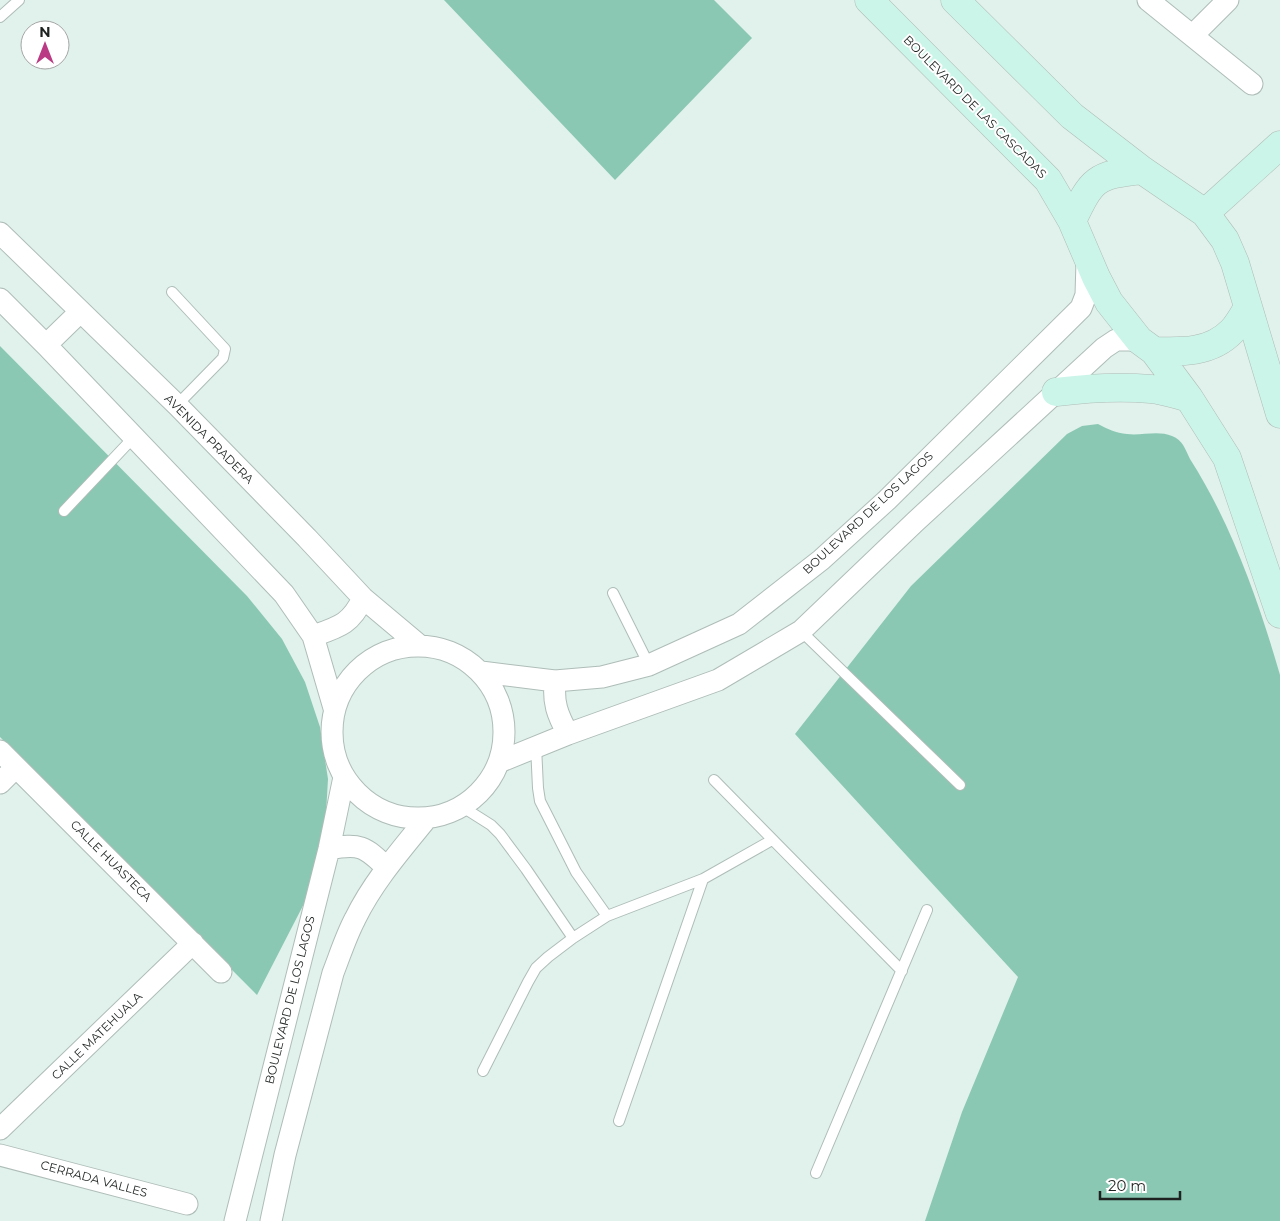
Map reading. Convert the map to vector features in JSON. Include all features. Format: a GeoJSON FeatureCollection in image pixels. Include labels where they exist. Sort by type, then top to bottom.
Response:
{"type":"FeatureCollection","features":[{"type":"Feature","properties":{"kind":"main road","name":"BOULEVARD DE LAS CASCADAS"},"geometry":{"type":"LineString","coordinates":[[869,0],[1048,180],[1072,221],[1109,302],[1189,398],[1227,458],[1280,614]]}},
{"type":"Feature","properties":{"kind":"main road"},"geometry":{"type":"LineString","coordinates":[[955,0],[1072,116],[1142,170],[1205,213],[1225,240],[1235,263],[1280,414]]}},
{"type":"Feature","properties":{"kind":"main road"},"geometry":{"type":"LineString","coordinates":[[1205,213],[1280,145]]}},
{"type":"Feature","properties":{"kind":"main road"},"geometry":{"type":"LineString","coordinates":[[1072,221],[1082,200],[1094,183],[1112,173],[1142,170]]}},
{"type":"Feature","properties":{"kind":"main road"},"geometry":{"type":"LineString","coordinates":[[1147,346],[1186,352],[1214,345],[1232,331],[1248,308]]}},
{"type":"Feature","properties":{"kind":"main road"},"geometry":{"type":"LineString","coordinates":[[1056,392],[1091,387],[1118,387],[1152,389],[1189,398]]}},
{"type":"Feature","properties":{"kind":"street"},"geometry":{"type":"LineString","coordinates":[[1148,0],[1252,84]]}},
{"type":"Feature","properties":{"kind":"street"},"geometry":{"type":"LineString","coordinates":[[1193,35],[1228,0]]}},
{"type":"Feature","properties":{"kind":"street","name":"AVENIDA PRADERA"},"geometry":{"type":"LineString","coordinates":[[0,233],[176,406],[307,538],[363,598],[419,645]]}},
{"type":"Feature","properties":{"kind":"street","name":"BOULEVARD DE LOS LAGOS"},"geometry":{"type":"LineString","coordinates":[[481,672],[555,681],[602,677],[649,665],[739,624],[821,560],[886,500],[1081,308],[1086,295],[1087,256]]}},
{"type":"Feature","properties":{"kind":"street"},"geometry":{"type":"LineString","coordinates":[[0,299],[284,594],[313,636],[334,708]]}},
{"type":"Feature","properties":{"kind":"street"},"geometry":{"type":"LineString","coordinates":[[46,345],[80,312]]}},
{"type":"Feature","properties":{"kind":"street"},"geometry":{"type":"LineString","coordinates":[[499,762],[568,734],[718,680],[801,631],[915,522],[1104,348],[1116,340],[1147,346]]}},
{"type":"Feature","properties":{"kind":"street"},"geometry":{"type":"LineString","coordinates":[[313,636],[336,628],[350,620],[363,598]]}},
{"type":"Feature","properties":{"kind":"street"},"geometry":{"type":"LineString","coordinates":[[419,645],[453,652],[481,672],[495,692],[503,714],[505,739],[499,762],[488,783],[471,801],[450,812],[426,818],[402,817],[379,810],[359,796],[344,778],[334,755],[331,732],[334,708],[346,682],[366,662],[391,650],[419,645]]}},
{"type":"Feature","properties":{"kind":"street"},"geometry":{"type":"LineString","coordinates":[[555,681],[555,708],[568,734]]}},
{"type":"Feature","properties":{"kind":"street","name":"CALLE HUASTECA"},"geometry":{"type":"LineString","coordinates":[[0,751],[221,972]]}},
{"type":"Feature","properties":{"kind":"street"},"geometry":{"type":"LineString","coordinates":[[0,783],[16,767]]}},
{"type":"Feature","properties":{"kind":"street","name":"BOULEVARD DE LOS LAGOS"},"geometry":{"type":"LineString","coordinates":[[234,1221],[329,848],[344,778]]}},
{"type":"Feature","properties":{"kind":"street"},"geometry":{"type":"LineString","coordinates":[[271,1221],[285,1155],[333,973],[355,918],[387,868],[426,818]]}},
{"type":"Feature","properties":{"kind":"street"},"geometry":{"type":"LineString","coordinates":[[329,848],[350,845],[362,848],[373,854],[387,868]]}},
{"type":"Feature","properties":{"kind":"street","name":"CALLE MATEHUALA"},"geometry":{"type":"LineString","coordinates":[[0,1129],[193,943]]}},
{"type":"Feature","properties":{"kind":"street","name":"CERRADA VALLES"},"geometry":{"type":"LineString","coordinates":[[0,1155],[187,1204]]}},
{"type":"Feature","properties":{"kind":"lane"},"geometry":{"type":"LineString","coordinates":[[0,17],[19,0]]}},
{"type":"Feature","properties":{"kind":"lane"},"geometry":{"type":"LineString","coordinates":[[172,292],[225,349],[223,358],[176,406]]}},
{"type":"Feature","properties":{"kind":"lane"},"geometry":{"type":"LineString","coordinates":[[64,511],[134,438]]}},
{"type":"Feature","properties":{"kind":"lane"},"geometry":{"type":"LineString","coordinates":[[613,593],[649,665]]}},
{"type":"Feature","properties":{"kind":"lane"},"geometry":{"type":"LineString","coordinates":[[801,631],[960,785]]}},
{"type":"Feature","properties":{"kind":"lane"},"geometry":{"type":"LineString","coordinates":[[536,746],[540,801],[576,872],[607,916]]}},
{"type":"Feature","properties":{"kind":"lane"},"geometry":{"type":"LineString","coordinates":[[714,780],[902,971]]}},
{"type":"Feature","properties":{"kind":"lane"},"geometry":{"type":"LineString","coordinates":[[461,806],[491,824],[526,869],[573,938]]}},
{"type":"Feature","properties":{"kind":"lane"},"geometry":{"type":"LineString","coordinates":[[483,1071],[536,968],[573,938],[607,916],[703,879],[772,840]]}},
{"type":"Feature","properties":{"kind":"lane"},"geometry":{"type":"LineString","coordinates":[[619,1121],[703,879]]}},
{"type":"Feature","properties":{"kind":"lane"},"geometry":{"type":"LineString","coordinates":[[816,1173],[927,910]]}},
{"type":"Feature","properties":{"kind":"green space"},"geometry":{"type":"Polygon","coordinates":[[[444,0],[714,0],[752,38],[615,180],[444,0]]]}},
{"type":"Feature","properties":{"kind":"green space"},"geometry":{"type":"Polygon","coordinates":[[[0,346],[247,596],[282,639],[305,682],[320,727],[328,779],[325,830],[309,894],[257,995],[0,737],[0,346]]]}},
{"type":"Feature","properties":{"kind":"green space"},"geometry":{"type":"Polygon","coordinates":[[[1098,424],[1123,433],[1167,434],[1181,442],[1231,536],[1263,619],[1280,675],[1280,1221],[925,1221],[962,1112],[1018,977],[795,734],[911,586],[1067,434],[1082,426],[1098,424]]]}}]}
